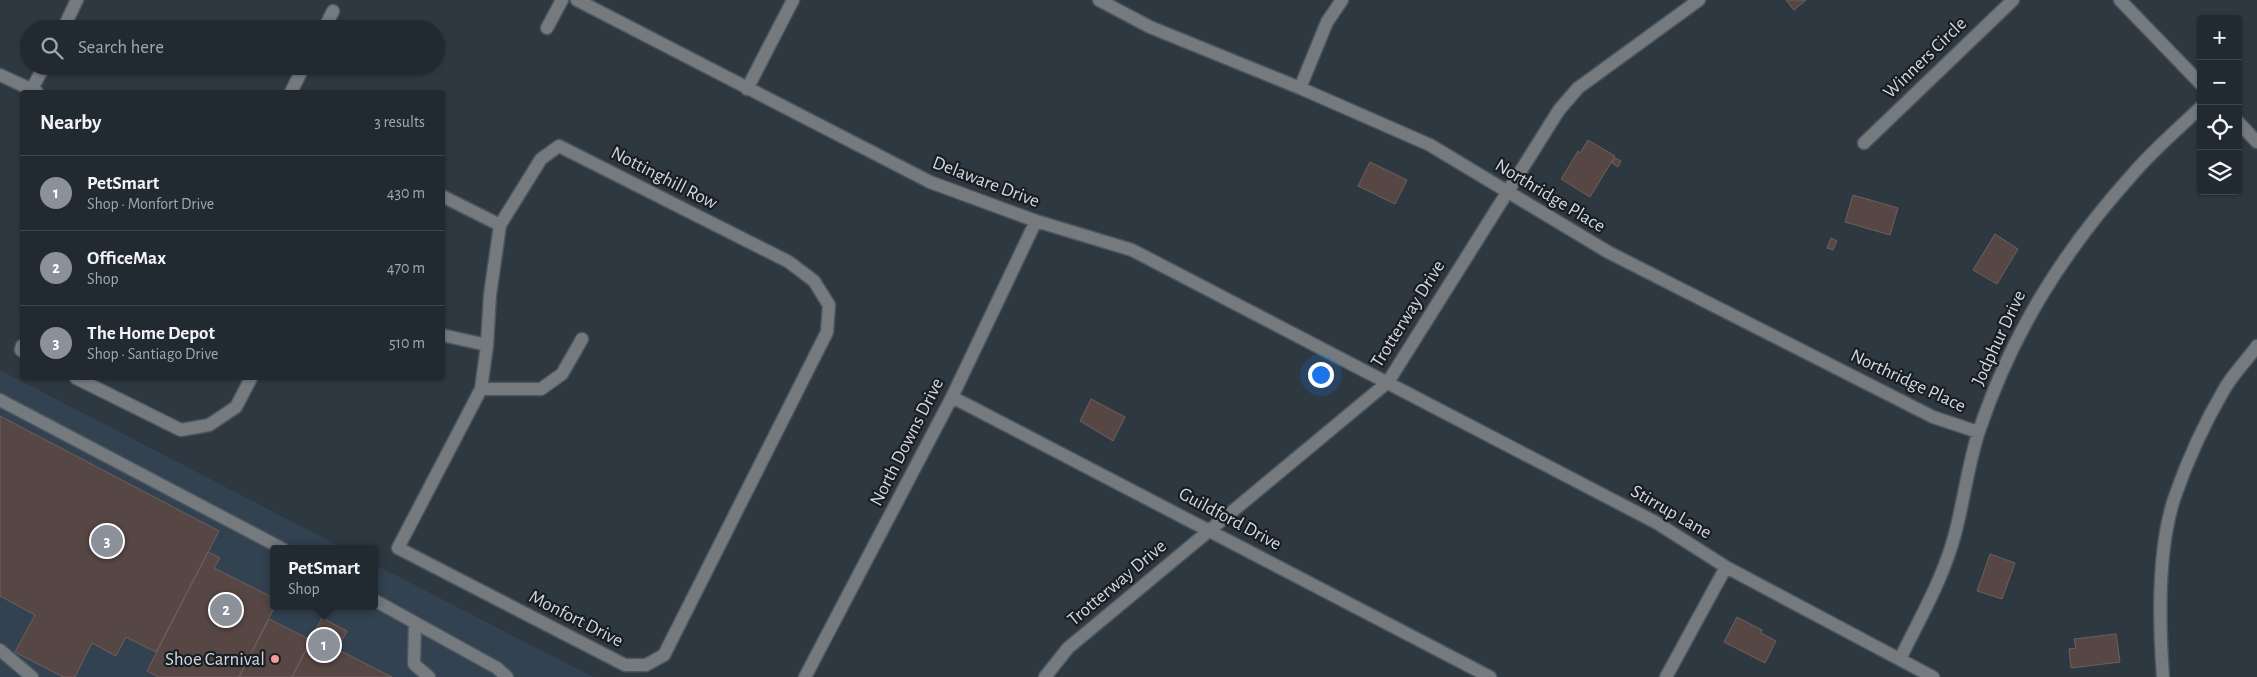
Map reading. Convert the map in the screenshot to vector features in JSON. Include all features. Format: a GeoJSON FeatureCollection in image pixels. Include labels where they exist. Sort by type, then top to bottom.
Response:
{"type":"FeatureCollection","features":[{"type":"Feature","properties":{"kind":"street"},"geometry":{"type":"LineString","coordinates":[[67,20],[77,0]]}},
{"type":"Feature","properties":{"kind":"street"},"geometry":{"type":"LineString","coordinates":[[547,28],[562,0]]}},
{"type":"Feature","properties":{"kind":"street","name":"Delaware Drive"},"geometry":{"type":"LineString","coordinates":[[577,0],[930,182],[1036,221],[1132,250],[1388,382]]}},
{"type":"Feature","properties":{"kind":"street"},"geometry":{"type":"LineString","coordinates":[[747,89],[793,0]]}},
{"type":"Feature","properties":{"kind":"street","name":"Northridge Place"},"geometry":{"type":"LineString","coordinates":[[1099,0],[1150,27],[1300,88],[1430,145],[1608,252],[1933,417],[1978,432]]}},
{"type":"Feature","properties":{"kind":"street"},"geometry":{"type":"LineString","coordinates":[[1300,88],[1327,22],[1342,0]]}},
{"type":"Feature","properties":{"kind":"street","name":"Trotterway Drive"},"geometry":{"type":"LineString","coordinates":[[1047,676],[1068,648],[1388,382],[1559,110],[1578,88],[1699,0]]}},
{"type":"Feature","properties":{"kind":"street","name":"Winners Circle"},"geometry":{"type":"LineString","coordinates":[[1864,143],[2013,0]]}},
{"type":"Feature","properties":{"kind":"street"},"geometry":{"type":"LineString","coordinates":[[2120,0],[2197,80]]}},
{"type":"Feature","properties":{"kind":"street"},"geometry":{"type":"LineString","coordinates":[[328,20],[333,11]]}},
{"type":"Feature","properties":{"kind":"street"},"geometry":{"type":"LineString","coordinates":[[0,75],[33,90]]}},
{"type":"Feature","properties":{"kind":"street"},"geometry":{"type":"LineString","coordinates":[[35,90],[41,75]]}},
{"type":"Feature","properties":{"kind":"street"},"geometry":{"type":"LineString","coordinates":[[292,90],[300,75]]}},
{"type":"Feature","properties":{"kind":"street","name":"Jodphur Drive"},"geometry":{"type":"LineString","coordinates":[[1900,658],[1940,581],[1955,535],[1978,432],[2011,350],[2042,290],[2084,231],[2132,175],[2197,111]]}},
{"type":"Feature","properties":{"kind":"street"},"geometry":{"type":"LineString","coordinates":[[2242,126],[2257,142]]}},
{"type":"Feature","properties":{"kind":"street","name":"Nottinghill Row"},"geometry":{"type":"LineString","coordinates":[[482,389],[490,295],[500,225],[541,159],[559,146],[789,262],[814,281],[829,305]]}},
{"type":"Feature","properties":{"kind":"street"},"geometry":{"type":"LineString","coordinates":[[445,198],[500,225]]}},
{"type":"Feature","properties":{"kind":"street","name":"North Downs Drive"},"geometry":{"type":"LineString","coordinates":[[805,677],[952,397],[1036,221]]}},
{"type":"Feature","properties":{"kind":"street","name":"Monfort Drive"},"geometry":{"type":"LineString","coordinates":[[482,389],[398,548],[625,665],[646,665],[664,655],[827,332],[829,305]]}},
{"type":"Feature","properties":{"kind":"street"},"geometry":{"type":"LineString","coordinates":[[445,335],[487,345]]}},
{"type":"Feature","properties":{"kind":"street"},"geometry":{"type":"LineString","coordinates":[[482,389],[541,389],[562,374],[582,339]]}},
{"type":"Feature","properties":{"kind":"street"},"geometry":{"type":"LineString","coordinates":[[2163,677],[2160,629],[2162,563],[2174,500],[2198,440],[2226,388],[2257,346]]}},
{"type":"Feature","properties":{"kind":"street"},"geometry":{"type":"LineString","coordinates":[[80,380],[180,430],[209,425],[236,407],[250,380]]}},
{"type":"Feature","properties":{"kind":"street","name":"Stirrup Lane"},"geometry":{"type":"LineString","coordinates":[[1388,382],[1657,523],[1726,567],[1933,677]]}},
{"type":"Feature","properties":{"kind":"street","name":"Guildford Drive"},"geometry":{"type":"LineString","coordinates":[[952,397],[1209,529],[1490,677]]}},
{"type":"Feature","properties":{"kind":"street"},"geometry":{"type":"LineString","coordinates":[[0,400],[275,545]]}},
{"type":"Feature","properties":{"kind":"street"},"geometry":{"type":"LineString","coordinates":[[1666,677],[1726,567]]}},
{"type":"Feature","properties":{"kind":"street"},"geometry":{"type":"LineString","coordinates":[[378,602],[497,668],[507,677]]}},
{"type":"Feature","properties":{"kind":"street"},"geometry":{"type":"LineString","coordinates":[[415,623],[414,664],[429,677]]}},
{"type":"Feature","properties":{"kind":"street"},"geometry":{"type":"LineString","coordinates":[[0,650],[32,677]]}},
{"type":"Feature","properties":{"kind":"shaded area"},"geometry":{"type":"Polygon","coordinates":[[[0,370],[337,545],[270,545],[270,610],[378,610],[378,566],[593,677],[0,677],[0,370]]]}},
{"type":"Feature","properties":{"kind":"building"},"geometry":{"type":"Polygon","coordinates":[[[1786,0],[1806,0],[1794,10],[1786,0]]]}},
{"type":"Feature","properties":{"kind":"building"},"geometry":{"type":"Polygon","coordinates":[[[1588,140],[1615,156],[1590,197],[1561,179],[1578,151],[1580,153],[1588,140]]]}},
{"type":"Feature","properties":{"kind":"building"},"geometry":{"type":"Polygon","coordinates":[[[1615,158],[1621,161],[1618,167],[1612,163],[1615,158]]]}},
{"type":"Feature","properties":{"kind":"building"},"geometry":{"type":"Polygon","coordinates":[[[1370,162],[1407,180],[1395,204],[1358,186],[1370,162]]]}},
{"type":"Feature","properties":{"kind":"building"},"geometry":{"type":"Polygon","coordinates":[[[1853,195],[1898,208],[1890,235],[1845,222],[1853,195]]]}},
{"type":"Feature","properties":{"kind":"building"},"geometry":{"type":"Polygon","coordinates":[[[1995,234],[2018,249],[1997,284],[1973,270],[1995,234]]]}},
{"type":"Feature","properties":{"kind":"building"},"geometry":{"type":"Polygon","coordinates":[[[1831,238],[1837,241],[1833,250],[1827,248],[1831,238]]]}},
{"type":"Feature","properties":{"kind":"building"},"geometry":{"type":"Polygon","coordinates":[[[1091,399],[1125,417],[1113,441],[1080,421],[1091,399]]]}},
{"type":"Feature","properties":{"kind":"building"},"geometry":{"type":"Polygon","coordinates":[[[0,416],[219,531],[156,652],[126,637],[116,656],[92,643],[75,677],[63,677],[15,652],[35,615],[0,596],[0,416]]]}},
{"type":"Feature","properties":{"kind":"building"},"geometry":{"type":"Polygon","coordinates":[[[208,552],[220,558],[214,568],[270,596],[270,610],[273,610],[239,677],[158,677],[147,671],[208,552]]]}},
{"type":"Feature","properties":{"kind":"building"},"geometry":{"type":"Polygon","coordinates":[[[1990,554],[2015,563],[2002,599],[1977,591],[1990,554]]]}},
{"type":"Feature","properties":{"kind":"building"},"geometry":{"type":"Polygon","coordinates":[[[1737,617],[1762,630],[1761,633],[1776,641],[1765,663],[1724,642],[1737,617]]]}},
{"type":"Feature","properties":{"kind":"building"},"geometry":{"type":"Polygon","coordinates":[[[322,618],[347,631],[337,649],[392,677],[292,677],[322,618]]]}},
{"type":"Feature","properties":{"kind":"building","name":"Shoe Carnival"},"geometry":{"type":"Polygon","coordinates":[[[269,619],[311,640],[292,677],[239,677],[269,619]]]}},
{"type":"Feature","properties":{"kind":"building"},"geometry":{"type":"Polygon","coordinates":[[[2116,634],[2120,662],[2071,668],[2069,649],[2076,648],[2074,639],[2116,634]]]}},
{"type":"Feature","properties":{"kind":"place","name":"The Home Depot"},"geometry":{"type":"Point","coordinates":[107,541]}},
{"type":"Feature","properties":{"kind":"place","name":"OfficeMax"},"geometry":{"type":"Point","coordinates":[226,610]}},
{"type":"Feature","properties":{"kind":"place","name":"PetSmart"},"geometry":{"type":"Point","coordinates":[324,645]}},
{"type":"Feature","properties":{"kind":"place","name":"Shoe Carnival"},"geometry":{"type":"Point","coordinates":[275,659]}}]}
